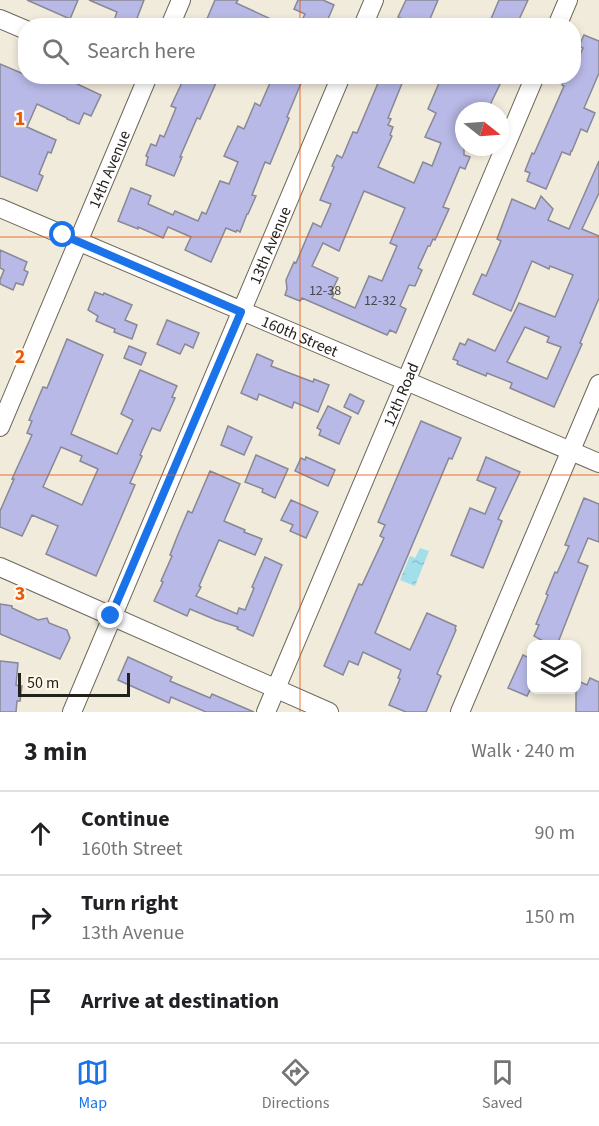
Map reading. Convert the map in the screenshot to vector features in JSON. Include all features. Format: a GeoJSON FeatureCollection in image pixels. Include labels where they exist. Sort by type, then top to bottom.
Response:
{"type":"FeatureCollection","features":[{"type":"Feature","properties":{"kind":"street"},"geometry":{"type":"LineString","coordinates":[[173,18],[181,0]]}},
{"type":"Feature","properties":{"kind":"street"},"geometry":{"type":"LineString","coordinates":[[366,18],[374,0]]}},
{"type":"Feature","properties":{"kind":"street"},"geometry":{"type":"LineString","coordinates":[[560,18],[568,0]]}},
{"type":"Feature","properties":{"kind":"street"},"geometry":{"type":"LineString","coordinates":[[0,19],[18,27]]}},
{"type":"Feature","properties":{"kind":"street","name":"14th Avenue"},"geometry":{"type":"LineString","coordinates":[[0,427],[5,402],[78,242],[142,84]]}},
{"type":"Feature","properties":{"kind":"street","name":"13th Avenue"},"geometry":{"type":"LineString","coordinates":[[72,712],[338,84]]}},
{"type":"Feature","properties":{"kind":"street","name":"12th Road"},"geometry":{"type":"LineString","coordinates":[[266,712],[532,84]]}},
{"type":"Feature","properties":{"kind":"street","name":"160th Street"},"geometry":{"type":"LineString","coordinates":[[0,208],[599,463]]}},
{"type":"Feature","properties":{"kind":"street"},"geometry":{"type":"LineString","coordinates":[[460,712],[599,384]]}},
{"type":"Feature","properties":{"kind":"street"},"geometry":{"type":"LineString","coordinates":[[0,567],[329,712]]}},
{"type":"Feature","properties":{"kind":"water"},"geometry":{"type":"Polygon","coordinates":[[[420,548],[429,551],[415,586],[400,580],[410,556],[415,558],[420,548]]]}},
{"type":"Feature","properties":{"kind":"building"},"geometry":{"type":"Polygon","coordinates":[[[27,0],[78,0],[70,18],[27,0]]]}},
{"type":"Feature","properties":{"kind":"building"},"geometry":{"type":"Polygon","coordinates":[[[89,0],[144,0],[137,18],[115,18],[117,12],[89,0]]]}},
{"type":"Feature","properties":{"kind":"building"},"geometry":{"type":"Polygon","coordinates":[[[215,0],[238,0],[236,3],[269,18],[207,18],[215,0]]]}},
{"type":"Feature","properties":{"kind":"building"},"geometry":{"type":"Polygon","coordinates":[[[298,0],[323,0],[334,5],[328,18],[303,18],[305,14],[294,9],[298,0]]]}},
{"type":"Feature","properties":{"kind":"building"},"geometry":{"type":"Polygon","coordinates":[[[406,0],[438,0],[430,18],[398,17],[406,0]]]}},
{"type":"Feature","properties":{"kind":"building"},"geometry":{"type":"Polygon","coordinates":[[[499,0],[528,0],[520,18],[491,18],[499,0]]]}},
{"type":"Feature","properties":{"kind":"building"},"geometry":{"type":"Polygon","coordinates":[[[584,35],[599,41],[599,73],[584,108],[595,113],[587,132],[581,129],[570,155],[562,152],[546,189],[527,181],[530,173],[525,171],[564,86],[562,84],[581,84],[583,48],[581,42],[584,35]]]}},
{"type":"Feature","properties":{"kind":"building"},"geometry":{"type":"Polygon","coordinates":[[[0,64],[18,72],[18,84],[77,84],[101,95],[91,116],[84,113],[79,124],[37,104],[27,127],[56,140],[39,174],[43,176],[37,191],[0,176],[0,64]]]}},
{"type":"Feature","properties":{"kind":"building"},"geometry":{"type":"Polygon","coordinates":[[[181,84],[215,84],[200,119],[197,118],[174,176],[146,165],[148,157],[146,156],[151,144],[156,146],[160,135],[164,137],[176,108],[171,106],[181,84]]]}},
{"type":"Feature","properties":{"kind":"building"},"geometry":{"type":"Polygon","coordinates":[[[270,84],[301,84],[270,164],[265,162],[252,195],[256,196],[240,232],[226,228],[211,262],[185,250],[191,237],[168,227],[163,238],[118,221],[131,188],[151,196],[148,204],[173,215],[175,211],[198,221],[202,212],[206,214],[220,181],[229,184],[238,162],[224,156],[238,126],[244,129],[255,103],[260,106],[270,84]]]}},
{"type":"Feature","properties":{"kind":"building"},"geometry":{"type":"Polygon","coordinates":[[[378,84],[402,84],[388,118],[391,119],[388,125],[393,127],[390,135],[392,136],[378,167],[414,183],[423,162],[432,166],[441,143],[425,137],[436,113],[428,109],[439,84],[500,84],[491,102],[455,102],[455,156],[470,157],[465,169],[460,167],[443,207],[449,209],[435,240],[433,239],[428,246],[418,268],[422,270],[415,286],[409,285],[400,306],[406,309],[396,333],[390,330],[387,335],[302,298],[300,301],[285,295],[286,280],[313,223],[321,227],[331,204],[320,200],[337,155],[342,158],[353,132],[357,133],[378,84]],[[364,191],[339,251],[323,243],[312,266],[338,278],[331,293],[334,294],[332,298],[355,308],[369,276],[382,281],[397,246],[390,243],[405,208],[364,191]]]}},
{"type":"Feature","properties":{"kind":"building"},"geometry":{"type":"Polygon","coordinates":[[[599,161],[599,193],[582,229],[599,236],[599,298],[580,343],[582,344],[554,407],[510,388],[512,383],[487,373],[486,376],[457,364],[458,361],[453,359],[460,343],[465,345],[468,339],[495,351],[519,303],[555,317],[573,275],[550,266],[549,269],[532,261],[511,311],[473,294],[482,274],[486,276],[501,241],[497,239],[512,199],[535,209],[541,196],[553,209],[548,220],[569,229],[599,161]],[[525,327],[507,362],[547,379],[561,347],[547,342],[549,337],[525,327]]]}},
{"type":"Feature","properties":{"kind":"building"},"geometry":{"type":"Polygon","coordinates":[[[0,250],[27,262],[24,270],[28,272],[23,285],[16,283],[13,290],[0,284],[4,270],[0,268],[0,250]]]}},
{"type":"Feature","properties":{"kind":"building"},"geometry":{"type":"Polygon","coordinates":[[[95,292],[103,295],[104,293],[132,305],[125,320],[137,325],[132,339],[96,321],[98,316],[88,310],[95,292]]]}},
{"type":"Feature","properties":{"kind":"building"},"geometry":{"type":"Polygon","coordinates":[[[167,320],[199,333],[193,348],[185,344],[180,354],[157,344],[167,320]]]}},
{"type":"Feature","properties":{"kind":"building"},"geometry":{"type":"Polygon","coordinates":[[[67,339],[103,355],[71,434],[117,454],[133,420],[121,414],[140,370],[177,386],[172,397],[175,398],[160,431],[152,428],[140,455],[142,456],[130,483],[135,485],[96,576],[46,554],[58,526],[32,515],[22,536],[0,527],[0,511],[32,435],[27,433],[32,421],[29,420],[43,387],[47,388],[67,339]],[[61,447],[43,487],[82,505],[98,469],[80,461],[82,456],[61,447]]]}},
{"type":"Feature","properties":{"kind":"building"},"geometry":{"type":"Polygon","coordinates":[[[129,346],[146,353],[141,365],[124,358],[129,346]]]}},
{"type":"Feature","properties":{"kind":"building"},"geometry":{"type":"Polygon","coordinates":[[[257,354],[273,361],[271,366],[313,382],[314,379],[329,385],[318,412],[294,402],[292,408],[259,394],[257,400],[241,393],[257,354]]]}},
{"type":"Feature","properties":{"kind":"building"},"geometry":{"type":"Polygon","coordinates":[[[350,394],[364,401],[358,414],[344,407],[350,394]]]}},
{"type":"Feature","properties":{"kind":"building"},"geometry":{"type":"Polygon","coordinates":[[[328,406],[351,417],[339,444],[319,435],[321,430],[317,428],[328,406]]]}},
{"type":"Feature","properties":{"kind":"building"},"geometry":{"type":"Polygon","coordinates":[[[421,421],[461,438],[452,459],[449,458],[375,633],[410,650],[427,613],[456,626],[456,630],[437,674],[441,676],[426,712],[406,712],[389,705],[400,679],[398,678],[401,670],[363,652],[358,665],[349,661],[343,675],[324,666],[359,584],[362,585],[384,538],[380,536],[385,525],[378,522],[421,421]]]}},
{"type":"Feature","properties":{"kind":"building"},"geometry":{"type":"Polygon","coordinates":[[[228,426],[252,437],[244,455],[221,445],[228,426]]]}},
{"type":"Feature","properties":{"kind":"building"},"geometry":{"type":"Polygon","coordinates":[[[256,455],[288,469],[275,498],[262,492],[263,489],[245,482],[256,455]]]}},
{"type":"Feature","properties":{"kind":"building"},"geometry":{"type":"Polygon","coordinates":[[[306,457],[335,470],[328,486],[295,471],[301,458],[305,460],[306,457]]]}},
{"type":"Feature","properties":{"kind":"building"},"geometry":{"type":"Polygon","coordinates":[[[486,457],[520,472],[498,519],[502,521],[483,568],[451,555],[470,508],[485,514],[496,488],[477,480],[486,457]]]}},
{"type":"Feature","properties":{"kind":"building"},"geometry":{"type":"Polygon","coordinates":[[[210,471],[240,484],[224,521],[262,539],[255,555],[219,540],[196,596],[237,614],[239,608],[245,610],[265,557],[282,565],[253,636],[237,629],[238,627],[190,609],[187,616],[154,601],[188,511],[192,513],[210,471]]]}},
{"type":"Feature","properties":{"kind":"building"},"geometry":{"type":"Polygon","coordinates":[[[584,498],[599,504],[599,542],[588,538],[578,562],[588,566],[559,640],[541,640],[534,636],[539,625],[536,624],[555,572],[557,573],[569,546],[565,545],[584,498]]]}},
{"type":"Feature","properties":{"kind":"building"},"geometry":{"type":"Polygon","coordinates":[[[291,500],[318,512],[306,538],[290,531],[293,525],[281,520],[291,500]]]}},
{"type":"Feature","properties":{"kind":"building"},"geometry":{"type":"Polygon","coordinates":[[[0,604],[12,606],[38,620],[47,618],[49,623],[67,630],[70,638],[60,659],[0,634],[0,604]]]}},
{"type":"Feature","properties":{"kind":"building"},"geometry":{"type":"Polygon","coordinates":[[[523,655],[527,657],[527,696],[508,688],[523,655]]]}},
{"type":"Feature","properties":{"kind":"building"},"geometry":{"type":"Polygon","coordinates":[[[128,657],[172,677],[170,681],[210,698],[212,694],[254,712],[206,712],[171,697],[169,703],[118,680],[128,657]]]}},
{"type":"Feature","properties":{"kind":"building"},"geometry":{"type":"Polygon","coordinates":[[[0,661],[18,663],[16,685],[22,686],[16,712],[0,712],[0,661]]]}},
{"type":"Feature","properties":{"kind":"building"},"geometry":{"type":"Polygon","coordinates":[[[590,678],[599,682],[599,712],[576,712],[576,694],[581,694],[581,682],[587,685],[590,678]]]}},
{"type":"Feature","properties":{"kind":"route"},"geometry":{"type":"LineString","coordinates":[[63,235],[241,312],[111,616]]}}]}
